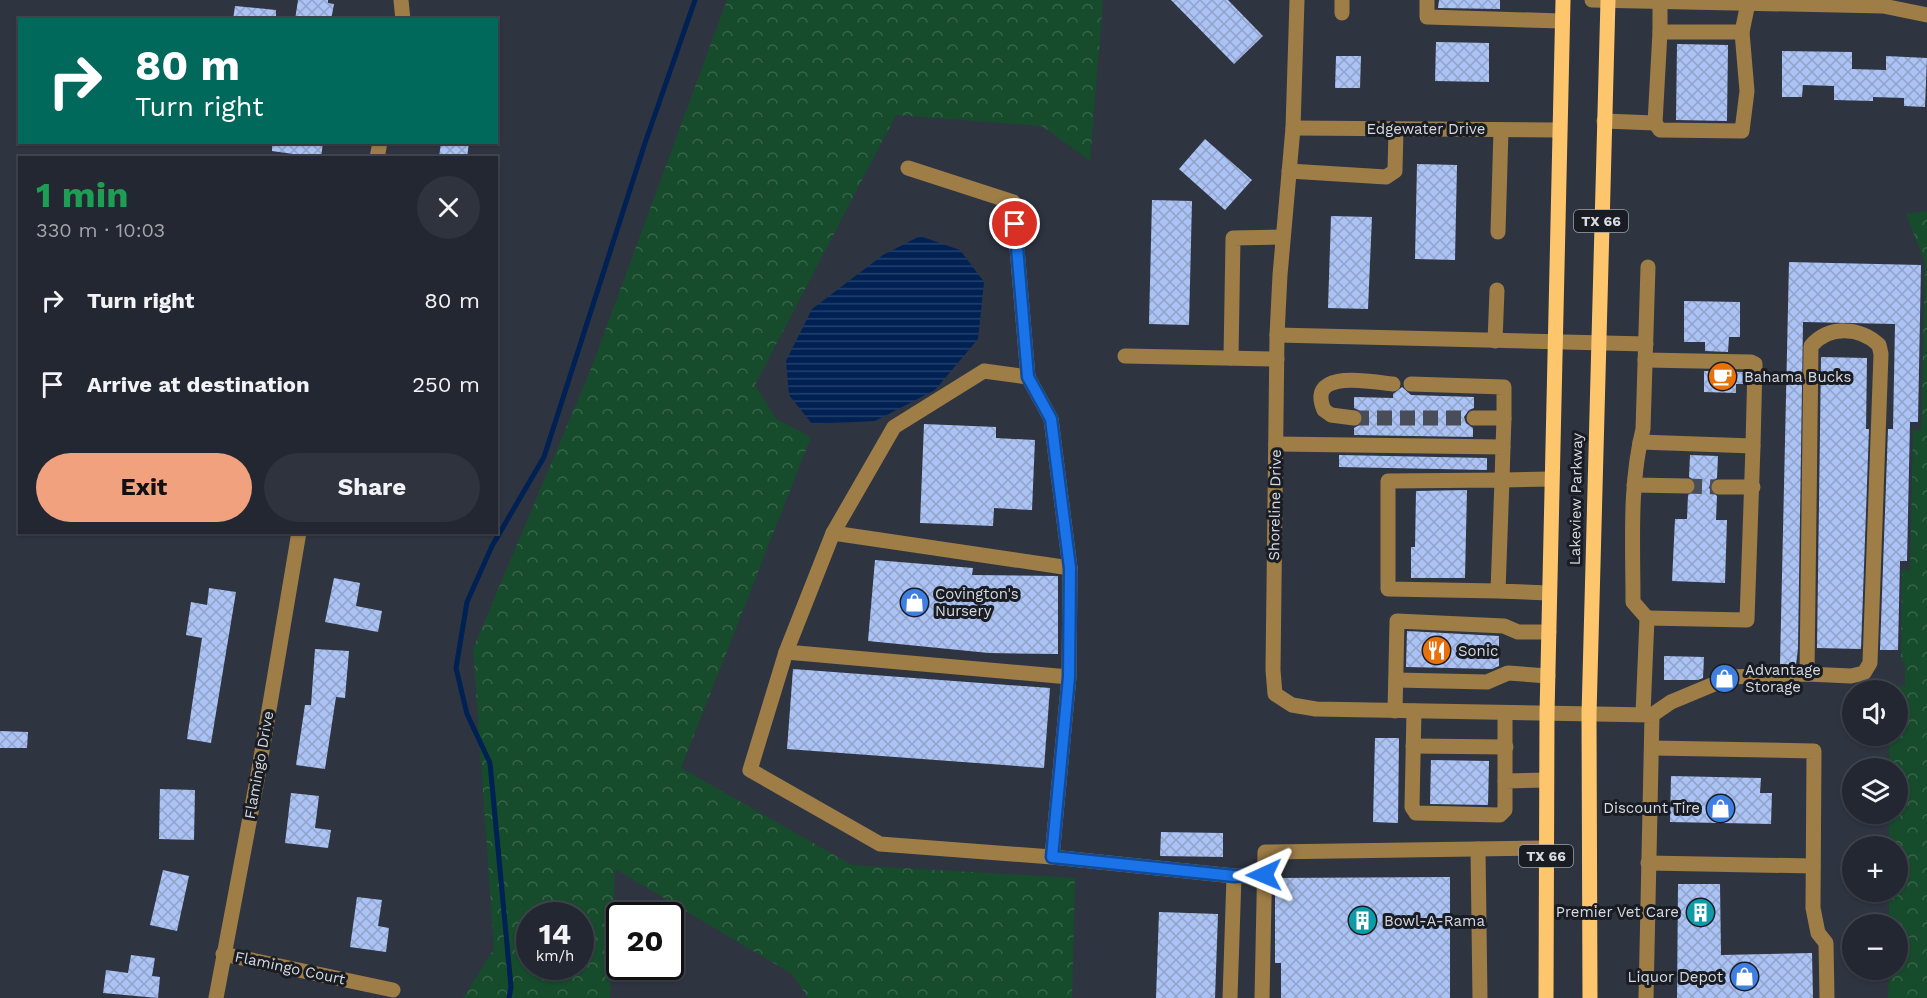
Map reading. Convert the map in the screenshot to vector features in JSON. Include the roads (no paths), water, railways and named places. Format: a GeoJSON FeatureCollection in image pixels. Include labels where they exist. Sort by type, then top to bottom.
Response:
{"type":"FeatureCollection","features":[{"type":"Feature","properties":{"kind":"main road","name":"Lakeview Parkway"},"geometry":{"type":"LineString","coordinates":[[1546,998],[1549,593],[1563,0]]}},
{"type":"Feature","properties":{"kind":"main road","name":"Lakeview Parkway"},"geometry":{"type":"LineString","coordinates":[[1590,998],[1589,715],[1608,0]]}},
{"type":"Feature","properties":{"kind":"street"},"geometry":{"type":"LineString","coordinates":[[401,0],[402,18]]}},
{"type":"Feature","properties":{"kind":"street","name":"Shoreline Drive"},"geometry":{"type":"LineString","coordinates":[[1296,0],[1293,128],[1277,335],[1273,670],[1275,694],[1292,705],[1316,709],[1589,715],[1648,714]]}},
{"type":"Feature","properties":{"kind":"street"},"geometry":{"type":"LineString","coordinates":[[1427,0],[1427,17],[1562,21]]}},
{"type":"Feature","properties":{"kind":"street"},"geometry":{"type":"LineString","coordinates":[[1592,0],[1883,3],[1927,15]]}},
{"type":"Feature","properties":{"kind":"street"},"geometry":{"type":"LineString","coordinates":[[1660,2],[1655,123],[1660,130],[1742,131],[1747,91],[1742,32],[1754,2]]}},
{"type":"Feature","properties":{"kind":"street"},"geometry":{"type":"LineString","coordinates":[[1660,32],[1742,32]]}},
{"type":"Feature","properties":{"kind":"street"},"geometry":{"type":"LineString","coordinates":[[1604,122],[1655,123]]}},
{"type":"Feature","properties":{"kind":"street","name":"Edgewater Drive"},"geometry":{"type":"LineString","coordinates":[[1293,128],[1559,130]]}},
{"type":"Feature","properties":{"kind":"street"},"geometry":{"type":"LineString","coordinates":[[1289,171],[1386,177],[1395,171],[1396,129]]}},
{"type":"Feature","properties":{"kind":"street"},"geometry":{"type":"LineString","coordinates":[[1498,232],[1501,130]]}},
{"type":"Feature","properties":{"kind":"street"},"geometry":{"type":"LineString","coordinates":[[908,168],[1013,202],[1028,377],[1051,419],[1070,568],[1069,677],[1052,857]]}},
{"type":"Feature","properties":{"kind":"street"},"geometry":{"type":"LineString","coordinates":[[1231,358],[1233,238],[1283,237]]}},
{"type":"Feature","properties":{"kind":"street"},"geometry":{"type":"LineString","coordinates":[[1646,998],[1652,748],[1648,714],[1647,618],[1633,602],[1634,485],[1643,429],[1648,267]]}},
{"type":"Feature","properties":{"kind":"street"},"geometry":{"type":"LineString","coordinates":[[1495,341],[1497,290]]}},
{"type":"Feature","properties":{"kind":"street"},"geometry":{"type":"LineString","coordinates":[[1648,714],[1671,702],[1731,678],[1807,674],[1851,676],[1864,673],[1870,663],[1881,354],[1879,345],[1863,332],[1828,332],[1819,336],[1811,346],[1807,674]]}},
{"type":"Feature","properties":{"kind":"street"},"geometry":{"type":"LineString","coordinates":[[1277,335],[1646,344]]}},
{"type":"Feature","properties":{"kind":"street"},"geometry":{"type":"LineString","coordinates":[[1125,356],[1277,359]]}},
{"type":"Feature","properties":{"kind":"street"},"geometry":{"type":"LineString","coordinates":[[1645,360],[1751,362],[1755,364],[1753,487],[1747,620],[1647,618]]}},
{"type":"Feature","properties":{"kind":"street"},"geometry":{"type":"LineString","coordinates":[[1028,377],[984,371],[894,428],[833,533],[786,652],[750,770],[880,844],[1052,857],[1234,876],[1264,875]]}},
{"type":"Feature","properties":{"kind":"street"},"geometry":{"type":"LineString","coordinates":[[1354,418],[1331,415],[1324,410],[1322,393],[1326,385],[1335,380],[1393,384]]}},
{"type":"Feature","properties":{"kind":"street"},"geometry":{"type":"LineString","coordinates":[[1411,384],[1504,387],[1498,591]]}},
{"type":"Feature","properties":{"kind":"street"},"geometry":{"type":"LineString","coordinates":[[1474,418],[1504,418]]}},
{"type":"Feature","properties":{"kind":"street"},"geometry":{"type":"LineString","coordinates":[[1640,442],[1753,446]]}},
{"type":"Feature","properties":{"kind":"street"},"geometry":{"type":"LineString","coordinates":[[1276,444],[1503,447]]}},
{"type":"Feature","properties":{"kind":"street"},"geometry":{"type":"LineString","coordinates":[[1549,593],[1388,589],[1388,482],[1551,479]]}},
{"type":"Feature","properties":{"kind":"street"},"geometry":{"type":"LineString","coordinates":[[1634,485],[1687,486]]}},
{"type":"Feature","properties":{"kind":"street"},"geometry":{"type":"LineString","coordinates":[[1719,487],[1753,487]]}},
{"type":"Feature","properties":{"kind":"street"},"geometry":{"type":"LineString","coordinates":[[833,533],[1070,568]]}},
{"type":"Feature","properties":{"kind":"street","name":"Flamingo Drive"},"geometry":{"type":"LineString","coordinates":[[216,998],[222,954],[258,775],[299,534]]}},
{"type":"Feature","properties":{"kind":"street"},"geometry":{"type":"LineString","coordinates":[[1395,711],[1397,621],[1504,626],[1518,632],[1549,632]]}},
{"type":"Feature","properties":{"kind":"street"},"geometry":{"type":"LineString","coordinates":[[786,652],[1069,677]]}},
{"type":"Feature","properties":{"kind":"street"},"geometry":{"type":"LineString","coordinates":[[1396,680],[1487,682],[1508,673],[1548,676]]}},
{"type":"Feature","properties":{"kind":"street"},"geometry":{"type":"LineString","coordinates":[[1414,711],[1412,807],[1416,813],[1500,815],[1505,810],[1505,713]]}},
{"type":"Feature","properties":{"kind":"street"},"geometry":{"type":"LineString","coordinates":[[1413,746],[1506,747]]}},
{"type":"Feature","properties":{"kind":"street"},"geometry":{"type":"LineString","coordinates":[[1652,748],[1814,751],[1813,908],[1818,933],[1826,943],[1827,998]]}},
{"type":"Feature","properties":{"kind":"street"},"geometry":{"type":"LineString","coordinates":[[1505,782],[1546,780]]}},
{"type":"Feature","properties":{"kind":"street"},"geometry":{"type":"LineString","coordinates":[[1262,998],[1265,852],[1546,848]]}},
{"type":"Feature","properties":{"kind":"street"},"geometry":{"type":"LineString","coordinates":[[1478,849],[1480,998]]}},
{"type":"Feature","properties":{"kind":"street"},"geometry":{"type":"LineString","coordinates":[[1648,863],[1813,866]]}},
{"type":"Feature","properties":{"kind":"street"},"geometry":{"type":"LineString","coordinates":[[1230,998],[1234,876]]}},
{"type":"Feature","properties":{"kind":"street","name":"Flamingo Court"},"geometry":{"type":"LineString","coordinates":[[222,954],[393,990]]}},
{"type":"Feature","properties":{"kind":"water"},"geometry":{"type":"Polygon","coordinates":[[[920,236],[960,250],[984,282],[978,339],[935,390],[875,421],[812,424],[789,395],[786,361],[812,309],[883,255],[920,236]]]}},
{"type":"Feature","properties":{"kind":"waterway"},"geometry":{"type":"LineString","coordinates":[[509,998],[511,987],[490,763],[467,714],[456,668],[467,602],[492,546],[544,457],[645,143],[695,0]]}},
{"type":"Feature","properties":{"kind":"tunnel"},"geometry":{"type":"LineString","coordinates":[[1354,418],[1474,418]]}},
{"type":"Feature","properties":{"kind":"tunnel"},"geometry":{"type":"LineString","coordinates":[[1687,486],[1719,487]]}},
{"type":"Feature","properties":{"kind":"place","name":"Bahama Bucks"},"geometry":{"type":"Point","coordinates":[1723,377]}},
{"type":"Feature","properties":{"kind":"place","name":"Covington's Nursery"},"geometry":{"type":"Point","coordinates":[914,603]}},
{"type":"Feature","properties":{"kind":"place","name":"Sonic"},"geometry":{"type":"Point","coordinates":[1437,651]}},
{"type":"Feature","properties":{"kind":"place","name":"Advantage Storage"},"geometry":{"type":"Point","coordinates":[1724,679]}},
{"type":"Feature","properties":{"kind":"place","name":"Discount Tire"},"geometry":{"type":"Point","coordinates":[1721,808]}},
{"type":"Feature","properties":{"kind":"place","name":"Premier Vet Care"},"geometry":{"type":"Point","coordinates":[1700,912]}},
{"type":"Feature","properties":{"kind":"place","name":"Bowl-A-Rama"},"geometry":{"type":"Point","coordinates":[1363,921]}},
{"type":"Feature","properties":{"kind":"place","name":"Liquor Depot"},"geometry":{"type":"Point","coordinates":[1744,977]}}]}
